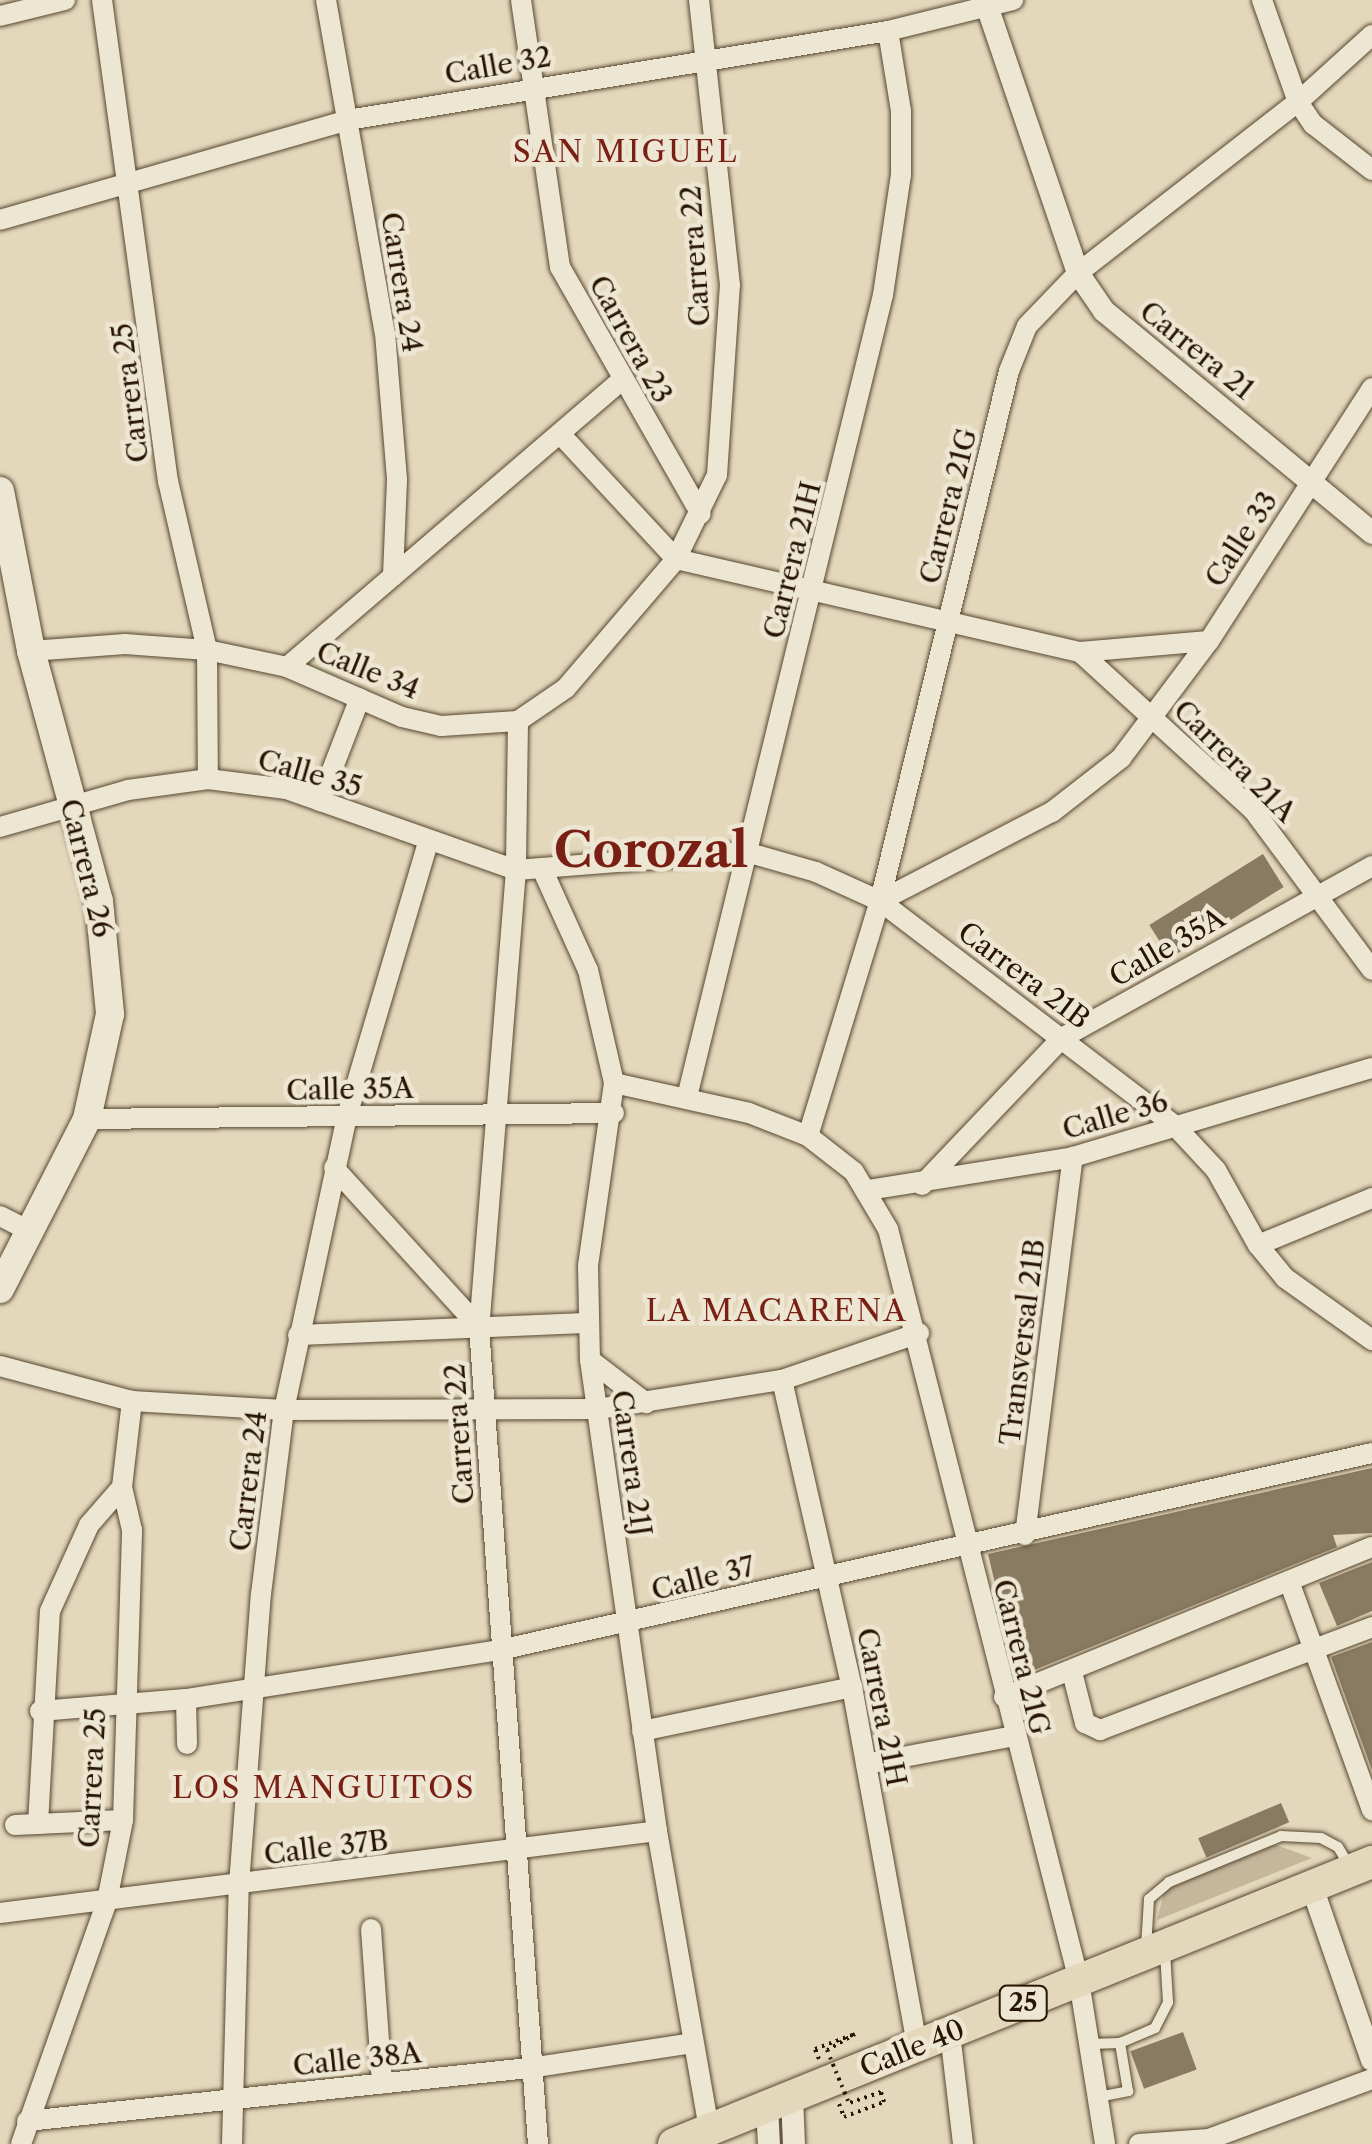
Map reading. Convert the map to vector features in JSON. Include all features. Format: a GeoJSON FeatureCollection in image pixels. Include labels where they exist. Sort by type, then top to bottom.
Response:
{"type":"FeatureCollection","features":[{"type":"Feature","properties":{"kind":"highway","name":"Calle 40"},"geometry":{"type":"LineString","coordinates":[[674,2144],[1362,1866]]}},
{"type":"Feature","properties":{"kind":"main road","name":"Carrera 26"},"geometry":{"type":"LineString","coordinates":[[0,491],[9,590],[31,651],[109,961],[110,1014],[87,1119],[26,1230],[0,1289]]}},
{"type":"Feature","properties":{"kind":"street"},"geometry":{"type":"LineString","coordinates":[[0,16],[65,0]]}},
{"type":"Feature","properties":{"kind":"street","name":"Carrera 25"},"geometry":{"type":"LineString","coordinates":[[102,0],[168,481],[207,650],[208,779]]}},
{"type":"Feature","properties":{"kind":"street","name":"Carrera 24"},"geometry":{"type":"LineString","coordinates":[[326,0],[392,405],[393,576]]}},
{"type":"Feature","properties":{"kind":"street","name":"Carrera 23"},"geometry":{"type":"LineString","coordinates":[[521,0],[560,267],[701,514]]}},
{"type":"Feature","properties":{"kind":"street","name":"Carrera 22"},"geometry":{"type":"LineString","coordinates":[[676,560],[717,475],[730,285],[699,0]]}},
{"type":"Feature","properties":{"kind":"street","name":"Calle 32"},"geometry":{"type":"LineString","coordinates":[[0,220],[130,186],[348,120],[534,85],[888,30],[1013,0]]}},
{"type":"Feature","properties":{"kind":"street"},"geometry":{"type":"LineString","coordinates":[[1262,0],[1298,102],[1313,124],[1372,170]]}},
{"type":"Feature","properties":{"kind":"street","name":"Carrera 21"},"geometry":{"type":"LineString","coordinates":[[986,4],[1078,272],[1126,335],[1314,481],[1372,533]]}},
{"type":"Feature","properties":{"kind":"street","name":"Carrera 21H"},"geometry":{"type":"LineString","coordinates":[[687,1097],[814,591],[883,295],[899,190],[901,111],[888,30]]}},
{"type":"Feature","properties":{"kind":"street","name":"Carrera 21G"},"geometry":{"type":"LineString","coordinates":[[808,1136],[880,900],[1009,371],[1026,326],[1078,272],[1298,102],[1372,36]]}},
{"type":"Feature","properties":{"kind":"street"},"geometry":{"type":"LineString","coordinates":[[287,667],[563,437],[622,381]]}},
{"type":"Feature","properties":{"kind":"street","name":"Calle 33"},"geometry":{"type":"LineString","coordinates":[[880,900],[1052,812],[1099,778],[1155,720],[1372,388]]}},
{"type":"Feature","properties":{"kind":"street"},"geometry":{"type":"LineString","coordinates":[[518,721],[566,688],[676,560],[563,437]]}},
{"type":"Feature","properties":{"kind":"street","name":"Carrera 21A"},"geometry":{"type":"LineString","coordinates":[[676,560],[949,619],[1080,652],[1209,641]]}},
{"type":"Feature","properties":{"kind":"street","name":"Calle 34"},"geometry":{"type":"LineString","coordinates":[[31,651],[125,644],[207,650],[287,667],[441,726],[518,721]]}},
{"type":"Feature","properties":{"kind":"street","name":"Carrera 21A"},"geometry":{"type":"LineString","coordinates":[[1080,652],[1254,811],[1319,892],[1372,970]]}},
{"type":"Feature","properties":{"kind":"street"},"geometry":{"type":"LineString","coordinates":[[320,801],[360,698]]}},
{"type":"Feature","properties":{"kind":"street","name":"Carrera 22"},"geometry":{"type":"LineString","coordinates":[[518,721],[516,870],[492,1114],[479,1327],[512,1853],[538,2144]]}},
{"type":"Feature","properties":{"kind":"street","name":"Calle 35"},"geometry":{"type":"LineString","coordinates":[[0,827],[128,790],[208,779],[252,782],[320,801],[516,870],[543,871]]}},
{"type":"Feature","properties":{"kind":"street","name":"Carrera 24"},"geometry":{"type":"LineString","coordinates":[[232,2144],[239,1885],[254,1689],[284,1410],[334,1168],[428,842]]}},
{"type":"Feature","properties":{"kind":"street","name":"Carrera 21B"},"geometry":{"type":"LineString","coordinates":[[543,871],[746,852],[816,872],[880,900],[1175,1126],[1216,1170],[1258,1245],[1312,1302],[1372,1340]]}},
{"type":"Feature","properties":{"kind":"street","name":"Calle 35A"},"geometry":{"type":"LineString","coordinates":[[922,1185],[1062,1038],[1372,866]]}},
{"type":"Feature","properties":{"kind":"street","name":"Carrera 21J"},"geometry":{"type":"LineString","coordinates":[[543,871],[588,970],[614,1083],[614,1112],[594,1212],[587,1323],[590,1360],[657,1831],[710,2130]]}},
{"type":"Feature","properties":{"kind":"street","name":"Calle 36"},"geometry":{"type":"LineString","coordinates":[[868,1190],[922,1185],[1073,1157],[1372,1068]]}},
{"type":"Feature","properties":{"kind":"street"},"geometry":{"type":"LineString","coordinates":[[614,1083],[687,1097],[808,1136],[868,1190]]}},
{"type":"Feature","properties":{"kind":"street","name":"Calle 35A"},"geometry":{"type":"LineString","coordinates":[[87,1119],[614,1112]]}},
{"type":"Feature","properties":{"kind":"street","name":"Transversal 21B"},"geometry":{"type":"LineString","coordinates":[[1025,1534],[1073,1157]]}},
{"type":"Feature","properties":{"kind":"street"},"geometry":{"type":"LineString","coordinates":[[334,1168],[479,1327]]}},
{"type":"Feature","properties":{"kind":"street","name":"Carrera 21G"},"geometry":{"type":"LineString","coordinates":[[868,1190],[906,1278],[966,1548],[1079,1981],[1105,2144]]}},
{"type":"Feature","properties":{"kind":"street"},"geometry":{"type":"LineString","coordinates":[[1258,1245],[1372,1198]]}},
{"type":"Feature","properties":{"kind":"street"},"geometry":{"type":"LineString","coordinates":[[0,1216],[26,1230]]}},
{"type":"Feature","properties":{"kind":"street"},"geometry":{"type":"LineString","coordinates":[[298,1335],[587,1323]]}},
{"type":"Feature","properties":{"kind":"street"},"geometry":{"type":"LineString","coordinates":[[0,1366],[132,1400],[284,1410],[598,1409],[782,1380],[918,1333]]}},
{"type":"Feature","properties":{"kind":"street"},"geometry":{"type":"LineString","coordinates":[[590,1360],[646,1403]]}},
{"type":"Feature","properties":{"kind":"street","name":"Carrera 21H"},"geometry":{"type":"LineString","coordinates":[[782,1380],[852,1688],[917,2046]]}},
{"type":"Feature","properties":{"kind":"street","name":"Carrera 25"},"geometry":{"type":"LineString","coordinates":[[21,2144],[107,1901],[123,1820],[132,1530],[122,1487],[132,1400]]}},
{"type":"Feature","properties":{"kind":"street","name":"Calle 37"},"geometry":{"type":"LineString","coordinates":[[40,1710],[186,1699],[500,1650],[626,1626],[827,1576],[966,1548],[1372,1453]]}},
{"type":"Feature","properties":{"kind":"street"},"geometry":{"type":"LineString","coordinates":[[38,1824],[40,1710],[50,1611],[89,1525],[122,1487]]}},
{"type":"Feature","properties":{"kind":"street"},"geometry":{"type":"LineString","coordinates":[[1004,1696],[1072,1672],[1372,1547]]}},
{"type":"Feature","properties":{"kind":"street"},"geometry":{"type":"LineString","coordinates":[[1289,1580],[1372,1810]]}},
{"type":"Feature","properties":{"kind":"street"},"geometry":{"type":"LineString","coordinates":[[1072,1672],[1086,1724],[1100,1730],[1311,1646],[1372,1626]]}},
{"type":"Feature","properties":{"kind":"street"},"geometry":{"type":"LineString","coordinates":[[642,1731],[852,1688]]}},
{"type":"Feature","properties":{"kind":"street"},"geometry":{"type":"LineString","coordinates":[[186,1699],[187,1744]]}},
{"type":"Feature","properties":{"kind":"street"},"geometry":{"type":"LineString","coordinates":[[866,1764],[1014,1736]]}},
{"type":"Feature","properties":{"kind":"street"},"geometry":{"type":"LineString","coordinates":[[16,1825],[123,1820]]}},
{"type":"Feature","properties":{"kind":"street","name":"Calle 37B"},"geometry":{"type":"LineString","coordinates":[[0,1913],[512,1853],[657,1831]]}},
{"type":"Feature","properties":{"kind":"street"},"geometry":{"type":"LineString","coordinates":[[1312,1887],[1372,2060]]}},
{"type":"Feature","properties":{"kind":"street"},"geometry":{"type":"LineString","coordinates":[[372,1929],[382,2084]]}},
{"type":"Feature","properties":{"kind":"street"},"geometry":{"type":"LineString","coordinates":[[950,2033],[963,2144]]}},
{"type":"Feature","properties":{"kind":"street","name":"Calle 38A"},"geometry":{"type":"LineString","coordinates":[[27,2122],[529,2068],[692,2044]]}},
{"type":"Feature","properties":{"kind":"street"},"geometry":{"type":"LineString","coordinates":[[1138,2144],[1210,2142],[1372,2079]]}},
{"type":"Feature","properties":{"kind":"street"},"geometry":{"type":"LineString","coordinates":[[769,2144],[779,2102]]}},
{"type":"Feature","properties":{"kind":"street"},"geometry":{"type":"LineString","coordinates":[[779,2102],[794,2144]]}},
{"type":"Feature","properties":{"kind":"lane"},"geometry":{"type":"LineString","coordinates":[[1090,2044],[1140,2038],[1163,2017],[1169,1985],[1155,1950],[1149,1900],[1169,1882],[1281,1836],[1302,1835],[1338,1847],[1362,1866]]}},
{"type":"Feature","properties":{"kind":"lane"},"geometry":{"type":"LineString","coordinates":[[1098,2097],[1128,2091],[1120,2043]]}},
{"type":"Feature","properties":{"kind":"path"},"geometry":{"type":"LineString","coordinates":[[835,2078],[855,2034],[815,2049],[835,2078],[844,2117],[884,2102],[881,2092],[835,2078]]}},
{"type":"Feature","properties":{"kind":"shaded area"},"geometry":{"type":"Polygon","coordinates":[[[1268,1842],[1312,1858],[1157,1920],[1166,1885],[1268,1842]]]}},
{"type":"Feature","properties":{"kind":"building"},"geometry":{"type":"Polygon","coordinates":[[[1263,854],[1284,887],[1170,958],[1149,925],[1263,854]]]}},
{"type":"Feature","properties":{"kind":"building"},"geometry":{"type":"Polygon","coordinates":[[[1372,1468],[1372,1533],[1333,1535],[1337,1547],[1017,1677],[988,1554],[1372,1468]]]}},
{"type":"Feature","properties":{"kind":"building"},"geometry":{"type":"Polygon","coordinates":[[[1372,1562],[1372,1611],[1337,1626],[1319,1583],[1372,1562]]]}},
{"type":"Feature","properties":{"kind":"building"},"geometry":{"type":"Polygon","coordinates":[[[1372,1642],[1372,1770],[1331,1657],[1372,1642]]]}},
{"type":"Feature","properties":{"kind":"building"},"geometry":{"type":"Polygon","coordinates":[[[1281,1803],[1289,1822],[1206,1857],[1198,1838],[1281,1803]]]}},
{"type":"Feature","properties":{"kind":"building"},"geometry":{"type":"Polygon","coordinates":[[[1183,2032],[1197,2070],[1144,2089],[1130,2051],[1183,2032]]]}},
{"type":"Feature","properties":{"kind":"district","name":"SAN MIGUEL"},"geometry":{"type":"Point","coordinates":[626,152]}},
{"type":"Feature","properties":{"kind":"district","name":"Corozal"},"geometry":{"type":"Point","coordinates":[651,850]}},
{"type":"Feature","properties":{"kind":"district","name":"LA MACARENA"},"geometry":{"type":"Point","coordinates":[777,1311]}},
{"type":"Feature","properties":{"kind":"district","name":"LOS MANGUITOS"},"geometry":{"type":"Point","coordinates":[324,1788]}}]}
